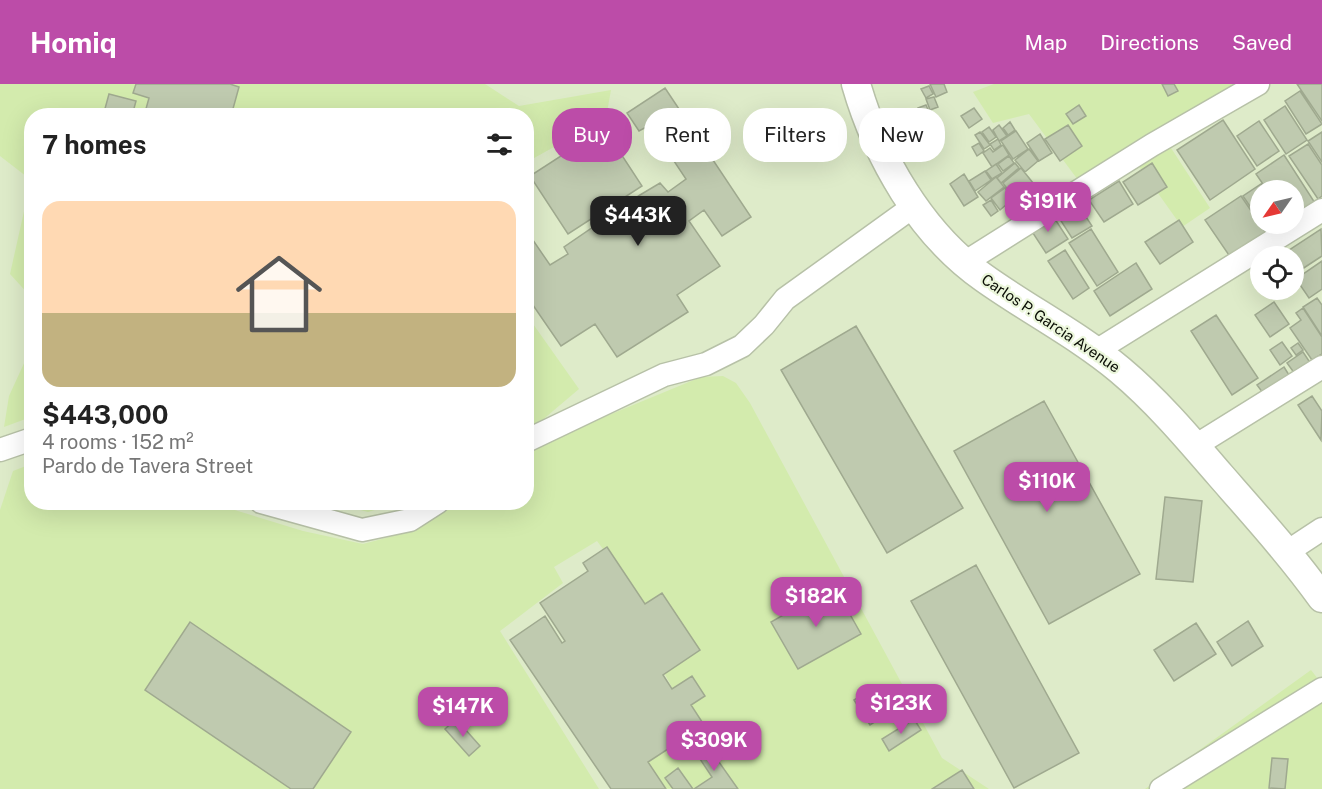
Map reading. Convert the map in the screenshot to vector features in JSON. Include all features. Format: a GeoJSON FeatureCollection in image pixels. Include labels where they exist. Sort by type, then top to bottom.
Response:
{"type":"FeatureCollection","features":[{"type":"Feature","properties":{"kind":"main road","name":"Carlos P. Garcia Avenue"},"geometry":{"type":"LineString","coordinates":[[856,84],[881,148],[914,206],[964,263],[1096,351],[1140,388],[1195,446],[1287,552],[1322,598]]}},
{"type":"Feature","properties":{"kind":"street"},"geometry":{"type":"LineString","coordinates":[[964,263],[1152,145],[1258,84]]}},
{"type":"Feature","properties":{"kind":"street"},"geometry":{"type":"LineString","coordinates":[[534,437],[664,375],[706,364],[742,346],[765,325],[785,298],[914,206]]}},
{"type":"Feature","properties":{"kind":"street"},"geometry":{"type":"LineString","coordinates":[[1096,351],[1322,210]]}},
{"type":"Feature","properties":{"kind":"street"},"geometry":{"type":"LineString","coordinates":[[1195,446],[1322,367]]}},
{"type":"Feature","properties":{"kind":"street"},"geometry":{"type":"LineString","coordinates":[[0,450],[24,442]]}},
{"type":"Feature","properties":{"kind":"street"},"geometry":{"type":"LineString","coordinates":[[289,510],[362,531],[410,520],[426,510]]}},
{"type":"Feature","properties":{"kind":"street"},"geometry":{"type":"LineString","coordinates":[[1287,552],[1322,529]]}},
{"type":"Feature","properties":{"kind":"street"},"geometry":{"type":"LineString","coordinates":[[1161,789],[1322,689]]}},
{"type":"Feature","properties":{"kind":"shaded area"},"geometry":{"type":"Polygon","coordinates":[[[0,84],[1322,84],[1322,789],[0,789],[0,84]]]}},
{"type":"Feature","properties":{"kind":"green space"},"geometry":{"type":"Polygon","coordinates":[[[0,84],[485,84],[519,106],[611,90],[608,108],[552,108],[552,148],[534,158],[534,108],[24,108],[24,175],[0,156],[0,84]]]}},
{"type":"Feature","properties":{"kind":"green space"},"geometry":{"type":"Polygon","coordinates":[[[994,84],[1237,84],[1248,102],[1171,148],[1210,208],[1182,227],[1128,151],[1078,180],[1029,114],[993,123],[973,92],[994,84]]]}},
{"type":"Feature","properties":{"kind":"green space"},"geometry":{"type":"Polygon","coordinates":[[[24,211],[24,289],[10,274],[24,211]]]}},
{"type":"Feature","properties":{"kind":"green space"},"geometry":{"type":"Polygon","coordinates":[[[534,325],[579,389],[534,425],[534,325]]]}},
{"type":"Feature","properties":{"kind":"green space"},"geometry":{"type":"Polygon","coordinates":[[[24,363],[24,420],[4,427],[9,396],[24,363]]]}},
{"type":"Feature","properties":{"kind":"green space"},"geometry":{"type":"Polygon","coordinates":[[[723,376],[736,383],[750,403],[942,758],[989,789],[658,789],[641,760],[692,725],[660,665],[678,650],[597,541],[554,567],[563,583],[500,631],[599,789],[0,789],[0,510],[13,471],[24,467],[24,510],[235,510],[303,531],[363,544],[393,536],[427,520],[441,510],[534,510],[534,444],[701,377],[723,376]]]}},
{"type":"Feature","properties":{"kind":"green space"},"geometry":{"type":"Polygon","coordinates":[[[1311,670],[1322,684],[1322,789],[1145,789],[1311,670]]]}},
{"type":"Feature","properties":{"kind":"building"},"geometry":{"type":"Polygon","coordinates":[[[136,84],[230,84],[239,87],[233,108],[146,108],[149,98],[133,93],[136,84]]]}},
{"type":"Feature","properties":{"kind":"building"},"geometry":{"type":"Polygon","coordinates":[[[930,84],[944,84],[947,92],[936,97],[930,84]]]}},
{"type":"Feature","properties":{"kind":"building"},"geometry":{"type":"Polygon","coordinates":[[[1162,84],[1174,84],[1178,91],[1168,96],[1162,84]]]}},
{"type":"Feature","properties":{"kind":"building"},"geometry":{"type":"Polygon","coordinates":[[[1297,84],[1322,84],[1322,121],[1297,84]]]}},
{"type":"Feature","properties":{"kind":"building"},"geometry":{"type":"Polygon","coordinates":[[[929,86],[933,94],[926,98],[921,89],[929,86]]]}},
{"type":"Feature","properties":{"kind":"building"},"geometry":{"type":"Polygon","coordinates":[[[665,88],[678,108],[644,108],[644,128],[639,131],[632,120],[632,110],[665,88]]]}},
{"type":"Feature","properties":{"kind":"building"},"geometry":{"type":"Polygon","coordinates":[[[1300,91],[1322,124],[1306,134],[1285,101],[1300,91]]]}},
{"type":"Feature","properties":{"kind":"building"},"geometry":{"type":"Polygon","coordinates":[[[109,94],[136,101],[134,108],[105,108],[109,94]]]}},
{"type":"Feature","properties":{"kind":"building"},"geometry":{"type":"Polygon","coordinates":[[[934,97],[938,107],[929,108],[926,99],[934,97]]]}},
{"type":"Feature","properties":{"kind":"building"},"geometry":{"type":"Polygon","coordinates":[[[1079,105],[1086,116],[1073,124],[1066,114],[1079,105]]]}},
{"type":"Feature","properties":{"kind":"building"},"geometry":{"type":"Polygon","coordinates":[[[1285,106],[1307,140],[1286,154],[1264,120],[1285,106]]]}},
{"type":"Feature","properties":{"kind":"building"},"geometry":{"type":"Polygon","coordinates":[[[974,108],[982,119],[969,128],[961,116],[974,108]]]}},
{"type":"Feature","properties":{"kind":"building"},"geometry":{"type":"Polygon","coordinates":[[[1223,120],[1255,169],[1210,200],[1177,150],[1223,120]]]}},
{"type":"Feature","properties":{"kind":"building"},"geometry":{"type":"Polygon","coordinates":[[[1259,121],[1279,151],[1257,166],[1237,136],[1259,121]]]}},
{"type":"Feature","properties":{"kind":"building"},"geometry":{"type":"Polygon","coordinates":[[[1010,122],[1015,130],[1008,135],[1003,128],[1010,122]]]}},
{"type":"Feature","properties":{"kind":"building"},"geometry":{"type":"Polygon","coordinates":[[[999,125],[1007,136],[999,141],[993,130],[999,125]]]}},
{"type":"Feature","properties":{"kind":"building"},"geometry":{"type":"Polygon","coordinates":[[[1068,125],[1082,146],[1060,161],[1045,139],[1068,125]]]}},
{"type":"Feature","properties":{"kind":"building"},"geometry":{"type":"Polygon","coordinates":[[[989,127],[996,137],[989,142],[982,132],[989,127]]]}},
{"type":"Feature","properties":{"kind":"building"},"geometry":{"type":"Polygon","coordinates":[[[1016,131],[1028,149],[1013,159],[1001,141],[1016,131]]]}},
{"type":"Feature","properties":{"kind":"building"},"geometry":{"type":"Polygon","coordinates":[[[980,132],[990,145],[984,149],[975,135],[980,132]]]}},
{"type":"Feature","properties":{"kind":"building"},"geometry":{"type":"Polygon","coordinates":[[[1322,132],[1322,162],[1308,141],[1322,132]]]}},
{"type":"Feature","properties":{"kind":"building"},"geometry":{"type":"Polygon","coordinates":[[[1040,134],[1052,153],[1039,161],[1027,143],[1040,134]]]}},
{"type":"Feature","properties":{"kind":"building"},"geometry":{"type":"Polygon","coordinates":[[[998,139],[1001,145],[994,150],[990,144],[998,139]]]}},
{"type":"Feature","properties":{"kind":"building"},"geometry":{"type":"Polygon","coordinates":[[[979,143],[984,151],[977,156],[972,147],[979,143]]]}},
{"type":"Feature","properties":{"kind":"building"},"geometry":{"type":"Polygon","coordinates":[[[1308,144],[1322,165],[1322,196],[1318,199],[1289,156],[1308,144]]]}},
{"type":"Feature","properties":{"kind":"building"},"geometry":{"type":"Polygon","coordinates":[[[1003,145],[1009,155],[992,167],[983,153],[990,148],[993,152],[1003,145]]]}},
{"type":"Feature","properties":{"kind":"building"},"geometry":{"type":"Polygon","coordinates":[[[1029,149],[1038,161],[1025,172],[1015,160],[1029,149]]]}},
{"type":"Feature","properties":{"kind":"building"},"geometry":{"type":"Polygon","coordinates":[[[1284,155],[1300,180],[1260,180],[1256,174],[1284,155]]]}},
{"type":"Feature","properties":{"kind":"building"},"geometry":{"type":"Polygon","coordinates":[[[1009,156],[1014,163],[1003,171],[998,164],[1009,156]]]}},
{"type":"Feature","properties":{"kind":"building"},"geometry":{"type":"Polygon","coordinates":[[[552,162],[626,162],[642,186],[568,234],[534,182],[534,173],[552,162]]]}},
{"type":"Feature","properties":{"kind":"building"},"geometry":{"type":"Polygon","coordinates":[[[675,162],[714,162],[751,217],[722,236],[704,210],[689,221],[720,266],[677,295],[688,312],[617,357],[595,324],[561,346],[534,307],[534,242],[550,265],[568,254],[564,247],[640,195],[660,183],[668,192],[686,179],[675,162]]]}},
{"type":"Feature","properties":{"kind":"building"},"geometry":{"type":"Polygon","coordinates":[[[1015,163],[1019,168],[1001,183],[997,178],[1015,163]]]}},
{"type":"Feature","properties":{"kind":"building"},"geometry":{"type":"Polygon","coordinates":[[[1152,163],[1167,187],[1138,205],[1123,182],[1152,163]]]}},
{"type":"Feature","properties":{"kind":"building"},"geometry":{"type":"Polygon","coordinates":[[[996,164],[1002,173],[992,179],[986,171],[996,164]]]}},
{"type":"Feature","properties":{"kind":"building"},"geometry":{"type":"Polygon","coordinates":[[[1021,168],[1033,183],[1014,198],[1003,183],[1021,168]]]}},
{"type":"Feature","properties":{"kind":"building"},"geometry":{"type":"Polygon","coordinates":[[[985,171],[991,180],[975,191],[969,181],[985,171]]]}},
{"type":"Feature","properties":{"kind":"building"},"geometry":{"type":"Polygon","coordinates":[[[964,174],[978,197],[964,206],[950,184],[964,174]]]}},
{"type":"Feature","properties":{"kind":"building"},"geometry":{"type":"Polygon","coordinates":[[[996,177],[1004,187],[986,201],[978,192],[996,177]]]}},
{"type":"Feature","properties":{"kind":"building"},"geometry":{"type":"Polygon","coordinates":[[[1119,181],[1133,204],[1104,222],[1089,200],[1119,181]]]}},
{"type":"Feature","properties":{"kind":"building"},"geometry":{"type":"Polygon","coordinates":[[[1304,186],[1315,203],[1304,210],[1304,186]]]}},
{"type":"Feature","properties":{"kind":"building"},"geometry":{"type":"Polygon","coordinates":[[[1005,188],[1013,199],[1000,210],[991,198],[1005,188]]]}},
{"type":"Feature","properties":{"kind":"building"},"geometry":{"type":"Polygon","coordinates":[[[1250,191],[1250,206],[1243,196],[1250,191]]]}},
{"type":"Feature","properties":{"kind":"building"},"geometry":{"type":"Polygon","coordinates":[[[1241,196],[1250,209],[1250,234],[1267,234],[1269,237],[1256,246],[1250,246],[1250,250],[1233,261],[1205,220],[1241,196]]]}},
{"type":"Feature","properties":{"kind":"building"},"geometry":{"type":"Polygon","coordinates":[[[1073,197],[1092,226],[1072,238],[1054,210],[1073,197]]]}},
{"type":"Feature","properties":{"kind":"building"},"geometry":{"type":"Polygon","coordinates":[[[991,200],[998,211],[991,216],[983,205],[991,200]]]}},
{"type":"Feature","properties":{"kind":"building"},"geometry":{"type":"Polygon","coordinates":[[[1051,213],[1068,239],[1046,253],[1029,227],[1051,213]]]}},
{"type":"Feature","properties":{"kind":"building"},"geometry":{"type":"Polygon","coordinates":[[[1179,220],[1193,242],[1160,264],[1145,242],[1179,220]]]}},
{"type":"Feature","properties":{"kind":"building"},"geometry":{"type":"Polygon","coordinates":[[[1091,229],[1118,272],[1097,286],[1069,243],[1091,229]]]}},
{"type":"Feature","properties":{"kind":"building"},"geometry":{"type":"Polygon","coordinates":[[[1321,229],[1322,256],[1304,268],[1304,246],[1295,246],[1321,229]]]}},
{"type":"Feature","properties":{"kind":"building"},"geometry":{"type":"Polygon","coordinates":[[[1065,250],[1089,288],[1073,299],[1048,261],[1065,250]]]}},
{"type":"Feature","properties":{"kind":"building"},"geometry":{"type":"Polygon","coordinates":[[[1322,261],[1322,289],[1309,298],[1304,291],[1304,273],[1322,261]]]}},
{"type":"Feature","properties":{"kind":"building"},"geometry":{"type":"Polygon","coordinates":[[[1136,263],[1152,289],[1110,316],[1094,291],[1136,263]]]}},
{"type":"Feature","properties":{"kind":"building"},"geometry":{"type":"Polygon","coordinates":[[[1317,298],[1322,305],[1322,336],[1303,307],[1317,298]]]}},
{"type":"Feature","properties":{"kind":"building"},"geometry":{"type":"Polygon","coordinates":[[[1274,302],[1289,324],[1270,337],[1255,315],[1274,302]]]}},
{"type":"Feature","properties":{"kind":"building"},"geometry":{"type":"Polygon","coordinates":[[[1303,308],[1322,337],[1322,354],[1312,360],[1290,328],[1301,320],[1296,313],[1303,308]]]}},
{"type":"Feature","properties":{"kind":"building"},"geometry":{"type":"Polygon","coordinates":[[[1216,315],[1258,378],[1232,395],[1191,331],[1216,315]]]}},
{"type":"Feature","properties":{"kind":"building"},"geometry":{"type":"Polygon","coordinates":[[[856,326],[963,508],[887,553],[781,370],[856,326]]]}},
{"type":"Feature","properties":{"kind":"building"},"geometry":{"type":"Polygon","coordinates":[[[1282,342],[1292,356],[1280,365],[1270,350],[1282,342]]]}},
{"type":"Feature","properties":{"kind":"building"},"geometry":{"type":"Polygon","coordinates":[[[1298,343],[1303,350],[1296,355],[1291,348],[1298,343]]]}},
{"type":"Feature","properties":{"kind":"building"},"geometry":{"type":"Polygon","coordinates":[[[1303,352],[1311,364],[1295,374],[1287,363],[1303,352]]]}},
{"type":"Feature","properties":{"kind":"building"},"geometry":{"type":"Polygon","coordinates":[[[1284,367],[1289,375],[1263,393],[1257,385],[1284,367]]]}},
{"type":"Feature","properties":{"kind":"building"},"geometry":{"type":"Polygon","coordinates":[[[1312,396],[1322,411],[1321,440],[1298,405],[1312,396]]]}},
{"type":"Feature","properties":{"kind":"building"},"geometry":{"type":"Polygon","coordinates":[[[1044,401],[1140,574],[1049,624],[954,451],[1044,401]]]}},
{"type":"Feature","properties":{"kind":"building"},"geometry":{"type":"Polygon","coordinates":[[[1165,497],[1202,501],[1193,582],[1156,579],[1165,497]]]}},
{"type":"Feature","properties":{"kind":"building"},"geometry":{"type":"Polygon","coordinates":[[[607,547],[645,604],[662,593],[700,650],[663,675],[672,689],[692,676],[705,696],[691,705],[708,731],[678,751],[674,745],[648,762],[666,789],[611,789],[510,640],[545,616],[562,643],[565,641],[540,603],[588,571],[583,563],[607,547]]]}},
{"type":"Feature","properties":{"kind":"building"},"geometry":{"type":"Polygon","coordinates":[[[976,565],[1079,753],[1014,788],[911,601],[976,565]]]}},
{"type":"Feature","properties":{"kind":"building"},"geometry":{"type":"Polygon","coordinates":[[[834,586],[861,634],[798,669],[771,622],[834,586]]]}},
{"type":"Feature","properties":{"kind":"building"},"geometry":{"type":"Polygon","coordinates":[[[1248,621],[1263,646],[1232,666],[1217,642],[1248,621]]]}},
{"type":"Feature","properties":{"kind":"building"},"geometry":{"type":"Polygon","coordinates":[[[190,622],[351,732],[313,789],[291,789],[145,690],[190,622]]]}},
{"type":"Feature","properties":{"kind":"building"},"geometry":{"type":"Polygon","coordinates":[[[1196,623],[1216,654],[1174,681],[1154,650],[1196,623]]]}},
{"type":"Feature","properties":{"kind":"building"},"geometry":{"type":"Polygon","coordinates":[[[874,687],[890,712],[870,725],[854,700],[874,687]]]}},
{"type":"Feature","properties":{"kind":"building"},"geometry":{"type":"Polygon","coordinates":[[[456,719],[480,746],[469,756],[445,729],[456,719]]]}},
{"type":"Feature","properties":{"kind":"building"},"geometry":{"type":"Polygon","coordinates":[[[914,719],[921,730],[889,751],[882,739],[914,719]]]}},
{"type":"Feature","properties":{"kind":"building"},"geometry":{"type":"Polygon","coordinates":[[[707,745],[738,789],[694,789],[712,777],[696,753],[707,745]]]}},
{"type":"Feature","properties":{"kind":"building"},"geometry":{"type":"Polygon","coordinates":[[[1272,758],[1288,759],[1285,789],[1269,788],[1272,758]]]}},
{"type":"Feature","properties":{"kind":"building"},"geometry":{"type":"Polygon","coordinates":[[[678,768],[693,789],[673,789],[665,778],[678,768]]]}},
{"type":"Feature","properties":{"kind":"building"},"geometry":{"type":"Polygon","coordinates":[[[962,770],[974,789],[932,789],[962,770]]]}}]}
